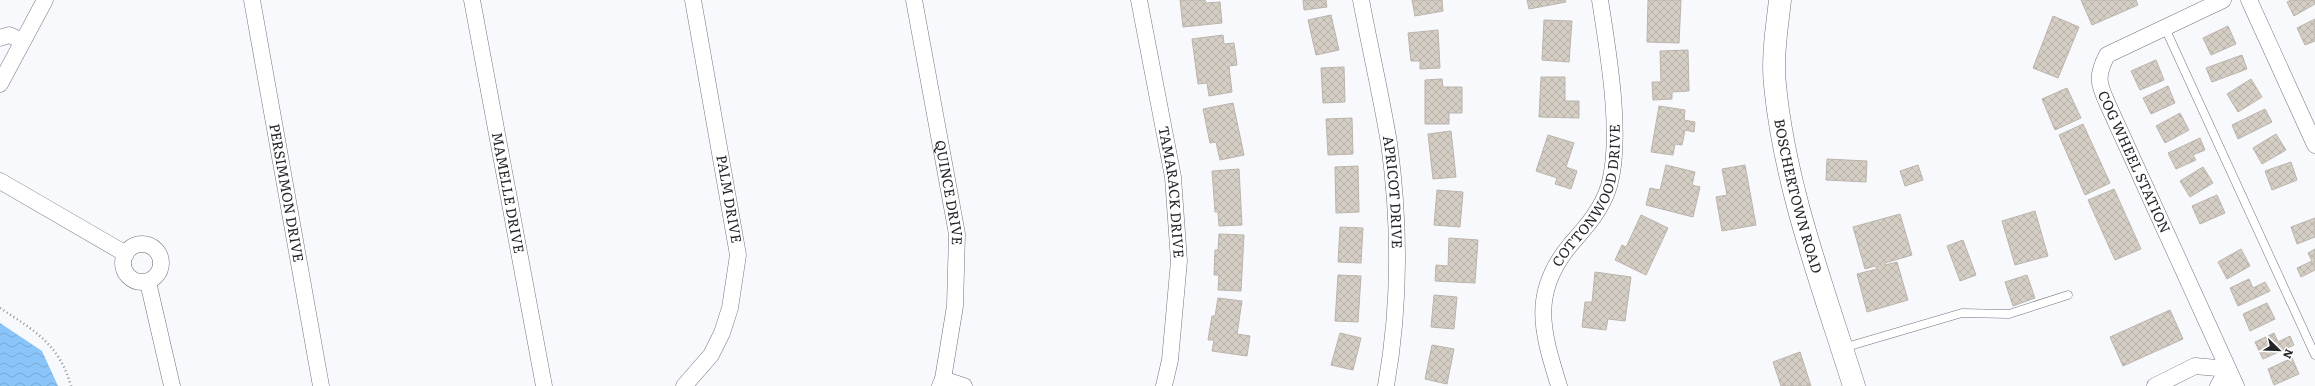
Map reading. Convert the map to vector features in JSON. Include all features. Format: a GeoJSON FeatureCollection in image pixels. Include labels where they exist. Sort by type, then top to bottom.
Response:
{"type":"FeatureCollection","features":[{"type":"Feature","properties":{"kind":"street"},"geometry":{"type":"LineString","coordinates":[[0,84],[45,0]]}},
{"type":"Feature","properties":{"kind":"street","name":"PERSIMMON DRIVE"},"geometry":{"type":"LineString","coordinates":[[252,0],[321,386]]}},
{"type":"Feature","properties":{"kind":"street","name":"MAMELLE DRIVE"},"geometry":{"type":"LineString","coordinates":[[472,0],[544,386]]}},
{"type":"Feature","properties":{"kind":"street","name":"PALM DRIVE"},"geometry":{"type":"LineString","coordinates":[[684,386],[711,355],[722,333],[730,308],[738,255],[694,0]]}},
{"type":"Feature","properties":{"kind":"street","name":"QUINCE DRIVE"},"geometry":{"type":"LineString","coordinates":[[914,0],[957,234],[955,306],[941,382]]}},
{"type":"Feature","properties":{"kind":"street","name":"TAMARACK DRIVE"},"geometry":{"type":"LineString","coordinates":[[1139,0],[1173,177],[1179,260],[1170,360],[1164,386]]}},
{"type":"Feature","properties":{"kind":"street","name":"APRICOT DRIVE"},"geometry":{"type":"LineString","coordinates":[[1361,0],[1389,144],[1396,228],[1396,307],[1386,386]]}},
{"type":"Feature","properties":{"kind":"street","name":"COTTONWOOD DRIVE"},"geometry":{"type":"LineString","coordinates":[[1559,386],[1543,330],[1543,313],[1548,280],[1559,258],[1602,205],[1613,165],[1611,99],[1607,47],[1600,0]]}},
{"type":"Feature","properties":{"kind":"street","name":"BOSCHERTOWN ROAD"},"geometry":{"type":"LineString","coordinates":[[1780,0],[1775,83],[1784,147],[1799,210],[1854,386]]}},
{"type":"Feature","properties":{"kind":"street","name":"COG WHEEL STATION"},"geometry":{"type":"LineString","coordinates":[[2224,0],[2107,55],[2098,77],[2100,86],[2236,386]]}},
{"type":"Feature","properties":{"kind":"street"},"geometry":{"type":"LineString","coordinates":[[2249,0],[2315,145]]}},
{"type":"Feature","properties":{"kind":"street"},"geometry":{"type":"LineString","coordinates":[[0,38],[9,35],[23,41]]}},
{"type":"Feature","properties":{"kind":"street"},"geometry":{"type":"LineString","coordinates":[[0,181],[126,254]]}},
{"type":"Feature","properties":{"kind":"street"},"geometry":{"type":"LineString","coordinates":[[136,245],[148,245],[158,252],[162,263],[161,269],[158,274],[148,282],[135,281],[126,273],[124,260],[126,254],[136,245]]}},
{"type":"Feature","properties":{"kind":"street"},"geometry":{"type":"LineString","coordinates":[[148,282],[172,386]]}},
{"type":"Feature","properties":{"kind":"street"},"geometry":{"type":"LineString","coordinates":[[2155,386],[2195,366],[2228,369],[2218,386]]}},
{"type":"Feature","properties":{"kind":"street"},"geometry":{"type":"LineString","coordinates":[[941,382],[964,386]]}},
{"type":"Feature","properties":{"kind":"lane"},"geometry":{"type":"LineString","coordinates":[[2165,28],[2315,355]]}},
{"type":"Feature","properties":{"kind":"lane"},"geometry":{"type":"LineString","coordinates":[[1843,348],[1962,313],[2009,314],[2068,295]]}},
{"type":"Feature","properties":{"kind":"path"},"geometry":{"type":"LineString","coordinates":[[0,308],[41,335],[56,351],[67,370],[71,386]]}},
{"type":"Feature","properties":{"kind":"water"},"geometry":{"type":"Polygon","coordinates":[[[0,323],[42,351],[58,386],[0,386],[0,323]]]}},
{"type":"Feature","properties":{"kind":"building"},"geometry":{"type":"Polygon","coordinates":[[[1180,0],[1205,0],[1206,3],[1220,2],[1222,23],[1183,27],[1180,0]]]}},
{"type":"Feature","properties":{"kind":"building"},"geometry":{"type":"Polygon","coordinates":[[[1303,0],[1326,0],[1327,7],[1304,10],[1303,0]]]}},
{"type":"Feature","properties":{"kind":"building"},"geometry":{"type":"Polygon","coordinates":[[[1412,0],[1442,0],[1443,11],[1415,16],[1412,0]]]}},
{"type":"Feature","properties":{"kind":"building"},"geometry":{"type":"Polygon","coordinates":[[[1527,0],[1565,0],[1566,2],[1529,9],[1527,0]]]}},
{"type":"Feature","properties":{"kind":"building"},"geometry":{"type":"Polygon","coordinates":[[[1648,0],[1681,0],[1679,43],[1647,42],[1648,0]]]}},
{"type":"Feature","properties":{"kind":"building"},"geometry":{"type":"Polygon","coordinates":[[[2081,0],[2136,0],[2138,5],[2092,25],[2081,0]]]}},
{"type":"Feature","properties":{"kind":"building"},"geometry":{"type":"Polygon","coordinates":[[[2291,0],[2315,0],[2315,4],[2294,16],[2287,2],[2291,0]]]}},
{"type":"Feature","properties":{"kind":"building"},"geometry":{"type":"Polygon","coordinates":[[[1331,15],[1339,50],[1316,55],[1308,20],[1331,15]]]}},
{"type":"Feature","properties":{"kind":"building"},"geometry":{"type":"Polygon","coordinates":[[[2053,16],[2079,27],[2058,78],[2033,68],[2053,16]]]}},
{"type":"Feature","properties":{"kind":"building"},"geometry":{"type":"Polygon","coordinates":[[[2315,19],[2315,41],[2305,45],[2297,28],[2315,19]]]}},
{"type":"Feature","properties":{"kind":"building"},"geometry":{"type":"Polygon","coordinates":[[[1544,20],[1572,21],[1569,62],[1542,60],[1544,20]]]}},
{"type":"Feature","properties":{"kind":"building"},"geometry":{"type":"Polygon","coordinates":[[[2228,26],[2236,44],[2211,55],[2203,38],[2228,26]]]}},
{"type":"Feature","properties":{"kind":"building"},"geometry":{"type":"Polygon","coordinates":[[[1438,30],[1440,68],[1420,69],[1420,61],[1411,61],[1408,33],[1438,30]]]}},
{"type":"Feature","properties":{"kind":"building"},"geometry":{"type":"Polygon","coordinates":[[[1223,35],[1224,44],[1234,43],[1237,65],[1229,66],[1232,92],[1209,96],[1207,83],[1198,84],[1192,39],[1223,35]]]}},
{"type":"Feature","properties":{"kind":"building"},"geometry":{"type":"Polygon","coordinates":[[[1688,50],[1689,91],[1672,92],[1672,99],[1653,100],[1652,82],[1661,82],[1660,51],[1688,50]]]}},
{"type":"Feature","properties":{"kind":"building"},"geometry":{"type":"Polygon","coordinates":[[[2242,55],[2247,69],[2212,82],[2206,68],[2242,55]]]}},
{"type":"Feature","properties":{"kind":"building"},"geometry":{"type":"Polygon","coordinates":[[[2156,60],[2164,80],[2140,90],[2131,71],[2156,60]]]}},
{"type":"Feature","properties":{"kind":"building"},"geometry":{"type":"Polygon","coordinates":[[[1344,67],[1345,102],[1323,103],[1321,68],[1344,67]]]}},
{"type":"Feature","properties":{"kind":"building"},"geometry":{"type":"Polygon","coordinates":[[[1541,77],[1565,77],[1565,101],[1579,101],[1579,118],[1539,117],[1541,77]]]}},
{"type":"Feature","properties":{"kind":"building"},"geometry":{"type":"Polygon","coordinates":[[[1442,79],[1443,87],[1462,87],[1462,113],[1449,113],[1449,124],[1425,124],[1425,80],[1442,79]]]}},
{"type":"Feature","properties":{"kind":"building"},"geometry":{"type":"Polygon","coordinates":[[[2251,79],[2262,97],[2238,112],[2227,94],[2251,79]]]}},
{"type":"Feature","properties":{"kind":"building"},"geometry":{"type":"Polygon","coordinates":[[[2168,86],[2175,103],[2151,114],[2143,98],[2168,86]]]}},
{"type":"Feature","properties":{"kind":"building"},"geometry":{"type":"Polygon","coordinates":[[[2067,88],[2081,118],[2055,130],[2042,99],[2067,88]]]}},
{"type":"Feature","properties":{"kind":"building"},"geometry":{"type":"Polygon","coordinates":[[[1233,103],[1244,155],[1220,160],[1216,142],[1210,143],[1203,109],[1233,103]]]}},
{"type":"Feature","properties":{"kind":"building"},"geometry":{"type":"Polygon","coordinates":[[[1659,106],[1685,110],[1684,120],[1695,122],[1694,132],[1685,130],[1682,145],[1675,144],[1673,155],[1651,152],[1659,106]]]}},
{"type":"Feature","properties":{"kind":"building"},"geometry":{"type":"Polygon","coordinates":[[[2265,109],[2272,122],[2238,139],[2232,125],[2265,109]]]}},
{"type":"Feature","properties":{"kind":"building"},"geometry":{"type":"Polygon","coordinates":[[[2180,113],[2189,130],[2165,143],[2156,126],[2180,113]]]}},
{"type":"Feature","properties":{"kind":"building"},"geometry":{"type":"Polygon","coordinates":[[[1352,118],[1353,154],[1328,155],[1326,119],[1352,118]]]}},
{"type":"Feature","properties":{"kind":"building"},"geometry":{"type":"Polygon","coordinates":[[[2083,124],[2110,183],[2085,195],[2059,135],[2083,124]]]}},
{"type":"Feature","properties":{"kind":"building"},"geometry":{"type":"Polygon","coordinates":[[[1451,131],[1456,177],[1433,179],[1428,134],[1451,131]]]}},
{"type":"Feature","properties":{"kind":"building"},"geometry":{"type":"Polygon","coordinates":[[[2276,134],[2286,150],[2262,164],[2253,148],[2276,134]]]}},
{"type":"Feature","properties":{"kind":"building"},"geometry":{"type":"Polygon","coordinates":[[[1548,135],[1574,143],[1566,167],[1577,171],[1571,189],[1555,184],[1557,178],[1536,171],[1548,135]]]}},
{"type":"Feature","properties":{"kind":"building"},"geometry":{"type":"Polygon","coordinates":[[[2200,138],[2205,150],[2193,155],[2196,160],[2176,169],[2168,153],[2200,138]]]}},
{"type":"Feature","properties":{"kind":"building"},"geometry":{"type":"Polygon","coordinates":[[[1827,159],[1867,161],[1866,182],[1826,180],[1827,159]]]}},
{"type":"Feature","properties":{"kind":"building"},"geometry":{"type":"Polygon","coordinates":[[[2291,162],[2297,180],[2272,190],[2265,171],[2291,162]]]}},
{"type":"Feature","properties":{"kind":"building"},"geometry":{"type":"Polygon","coordinates":[[[1666,165],[1695,172],[1692,185],[1700,187],[1693,217],[1646,205],[1650,188],[1660,190],[1666,165]]]}},
{"type":"Feature","properties":{"kind":"building"},"geometry":{"type":"Polygon","coordinates":[[[1745,165],[1756,225],[1722,231],[1716,197],[1727,195],[1722,169],[1745,165]]]}},
{"type":"Feature","properties":{"kind":"building"},"geometry":{"type":"Polygon","coordinates":[[[1918,165],[1923,180],[1905,186],[1900,171],[1918,165]]]}},
{"type":"Feature","properties":{"kind":"building"},"geometry":{"type":"Polygon","coordinates":[[[1358,166],[1359,212],[1336,213],[1335,167],[1358,166]]]}},
{"type":"Feature","properties":{"kind":"building"},"geometry":{"type":"Polygon","coordinates":[[[2203,167],[2213,183],[2190,197],[2180,181],[2203,167]]]}},
{"type":"Feature","properties":{"kind":"building"},"geometry":{"type":"Polygon","coordinates":[[[1239,169],[1242,225],[1219,226],[1218,212],[1215,212],[1212,171],[1239,169]]]}},
{"type":"Feature","properties":{"kind":"building"},"geometry":{"type":"Polygon","coordinates":[[[2114,189],[2141,249],[2115,260],[2088,200],[2114,189]]]}},
{"type":"Feature","properties":{"kind":"building"},"geometry":{"type":"Polygon","coordinates":[[[1437,190],[1463,192],[1460,227],[1434,225],[1437,190]]]}},
{"type":"Feature","properties":{"kind":"building"},"geometry":{"type":"Polygon","coordinates":[[[2217,195],[2225,213],[2200,224],[2192,206],[2217,195]]]}},
{"type":"Feature","properties":{"kind":"building"},"geometry":{"type":"Polygon","coordinates":[[[2035,211],[2048,256],[2015,265],[2002,221],[2035,211]]]}},
{"type":"Feature","properties":{"kind":"building"},"geometry":{"type":"Polygon","coordinates":[[[1900,214],[1912,255],[1885,263],[1885,265],[1897,262],[1908,300],[1867,312],[1857,274],[1877,269],[1875,266],[1865,269],[1853,227],[1900,214]]]}},
{"type":"Feature","properties":{"kind":"building"},"geometry":{"type":"Polygon","coordinates":[[[1641,215],[1668,228],[1646,275],[1615,260],[1622,245],[1626,247],[1641,215]]]}},
{"type":"Feature","properties":{"kind":"building"},"geometry":{"type":"Polygon","coordinates":[[[2315,218],[2315,237],[2297,244],[2291,227],[2315,218]]]}},
{"type":"Feature","properties":{"kind":"building"},"geometry":{"type":"Polygon","coordinates":[[[1340,227],[1363,228],[1361,263],[1338,262],[1340,227]]]}},
{"type":"Feature","properties":{"kind":"building"},"geometry":{"type":"Polygon","coordinates":[[[1219,234],[1244,235],[1241,291],[1218,290],[1219,275],[1214,275],[1215,250],[1218,250],[1219,234]]]}},
{"type":"Feature","properties":{"kind":"building"},"geometry":{"type":"Polygon","coordinates":[[[1449,238],[1478,240],[1475,283],[1435,281],[1436,265],[1448,266],[1449,238]]]}},
{"type":"Feature","properties":{"kind":"building"},"geometry":{"type":"Polygon","coordinates":[[[1963,240],[1976,275],[1960,281],[1947,246],[1963,240]]]}},
{"type":"Feature","properties":{"kind":"building"},"geometry":{"type":"Polygon","coordinates":[[[2241,249],[2250,266],[2227,279],[2218,262],[2241,249]]]}},
{"type":"Feature","properties":{"kind":"building"},"geometry":{"type":"Polygon","coordinates":[[[2315,249],[2315,270],[2301,277],[2297,268],[2312,261],[2308,253],[2315,249]]]}},
{"type":"Feature","properties":{"kind":"building"},"geometry":{"type":"Polygon","coordinates":[[[1595,272],[1631,277],[1625,321],[1608,319],[1606,330],[1582,327],[1585,302],[1592,302],[1595,272]]]}},
{"type":"Feature","properties":{"kind":"building"},"geometry":{"type":"Polygon","coordinates":[[[1338,275],[1361,276],[1358,322],[1335,321],[1338,275]]]}},
{"type":"Feature","properties":{"kind":"building"},"geometry":{"type":"Polygon","coordinates":[[[2027,275],[2035,298],[2013,306],[2005,282],[2027,275]]]}},
{"type":"Feature","properties":{"kind":"building"},"geometry":{"type":"Polygon","coordinates":[[[2249,279],[2253,288],[2265,282],[2270,291],[2238,306],[2230,288],[2249,279]]]}},
{"type":"Feature","properties":{"kind":"building"},"geometry":{"type":"Polygon","coordinates":[[[1434,295],[1457,297],[1454,329],[1431,327],[1434,295]]]}},
{"type":"Feature","properties":{"kind":"building"},"geometry":{"type":"Polygon","coordinates":[[[1218,298],[1242,301],[1237,334],[1250,336],[1247,356],[1212,351],[1214,340],[1208,340],[1212,316],[1215,316],[1218,298]]]}},
{"type":"Feature","properties":{"kind":"building"},"geometry":{"type":"Polygon","coordinates":[[[2267,303],[2275,319],[2250,331],[2243,314],[2267,303]]]}},
{"type":"Feature","properties":{"kind":"building"},"geometry":{"type":"Polygon","coordinates":[[[2170,310],[2183,339],[2123,366],[2110,337],[2170,310]]]}},
{"type":"Feature","properties":{"kind":"building"},"geometry":{"type":"Polygon","coordinates":[[[1340,333],[1361,338],[1353,370],[1331,365],[1340,333]]]}},
{"type":"Feature","properties":{"kind":"building"},"geometry":{"type":"Polygon","coordinates":[[[2274,333],[2278,342],[2290,336],[2294,345],[2263,359],[2255,342],[2274,333]]]}},
{"type":"Feature","properties":{"kind":"building"},"geometry":{"type":"Polygon","coordinates":[[[1432,345],[1454,349],[1447,384],[1425,379],[1432,345]]]}},
{"type":"Feature","properties":{"kind":"building"},"geometry":{"type":"Polygon","coordinates":[[[1800,352],[1811,386],[1781,386],[1773,362],[1800,352]]]}},
{"type":"Feature","properties":{"kind":"building"},"geometry":{"type":"Polygon","coordinates":[[[2292,358],[2299,374],[2274,385],[2268,369],[2292,358]]]}}]}
